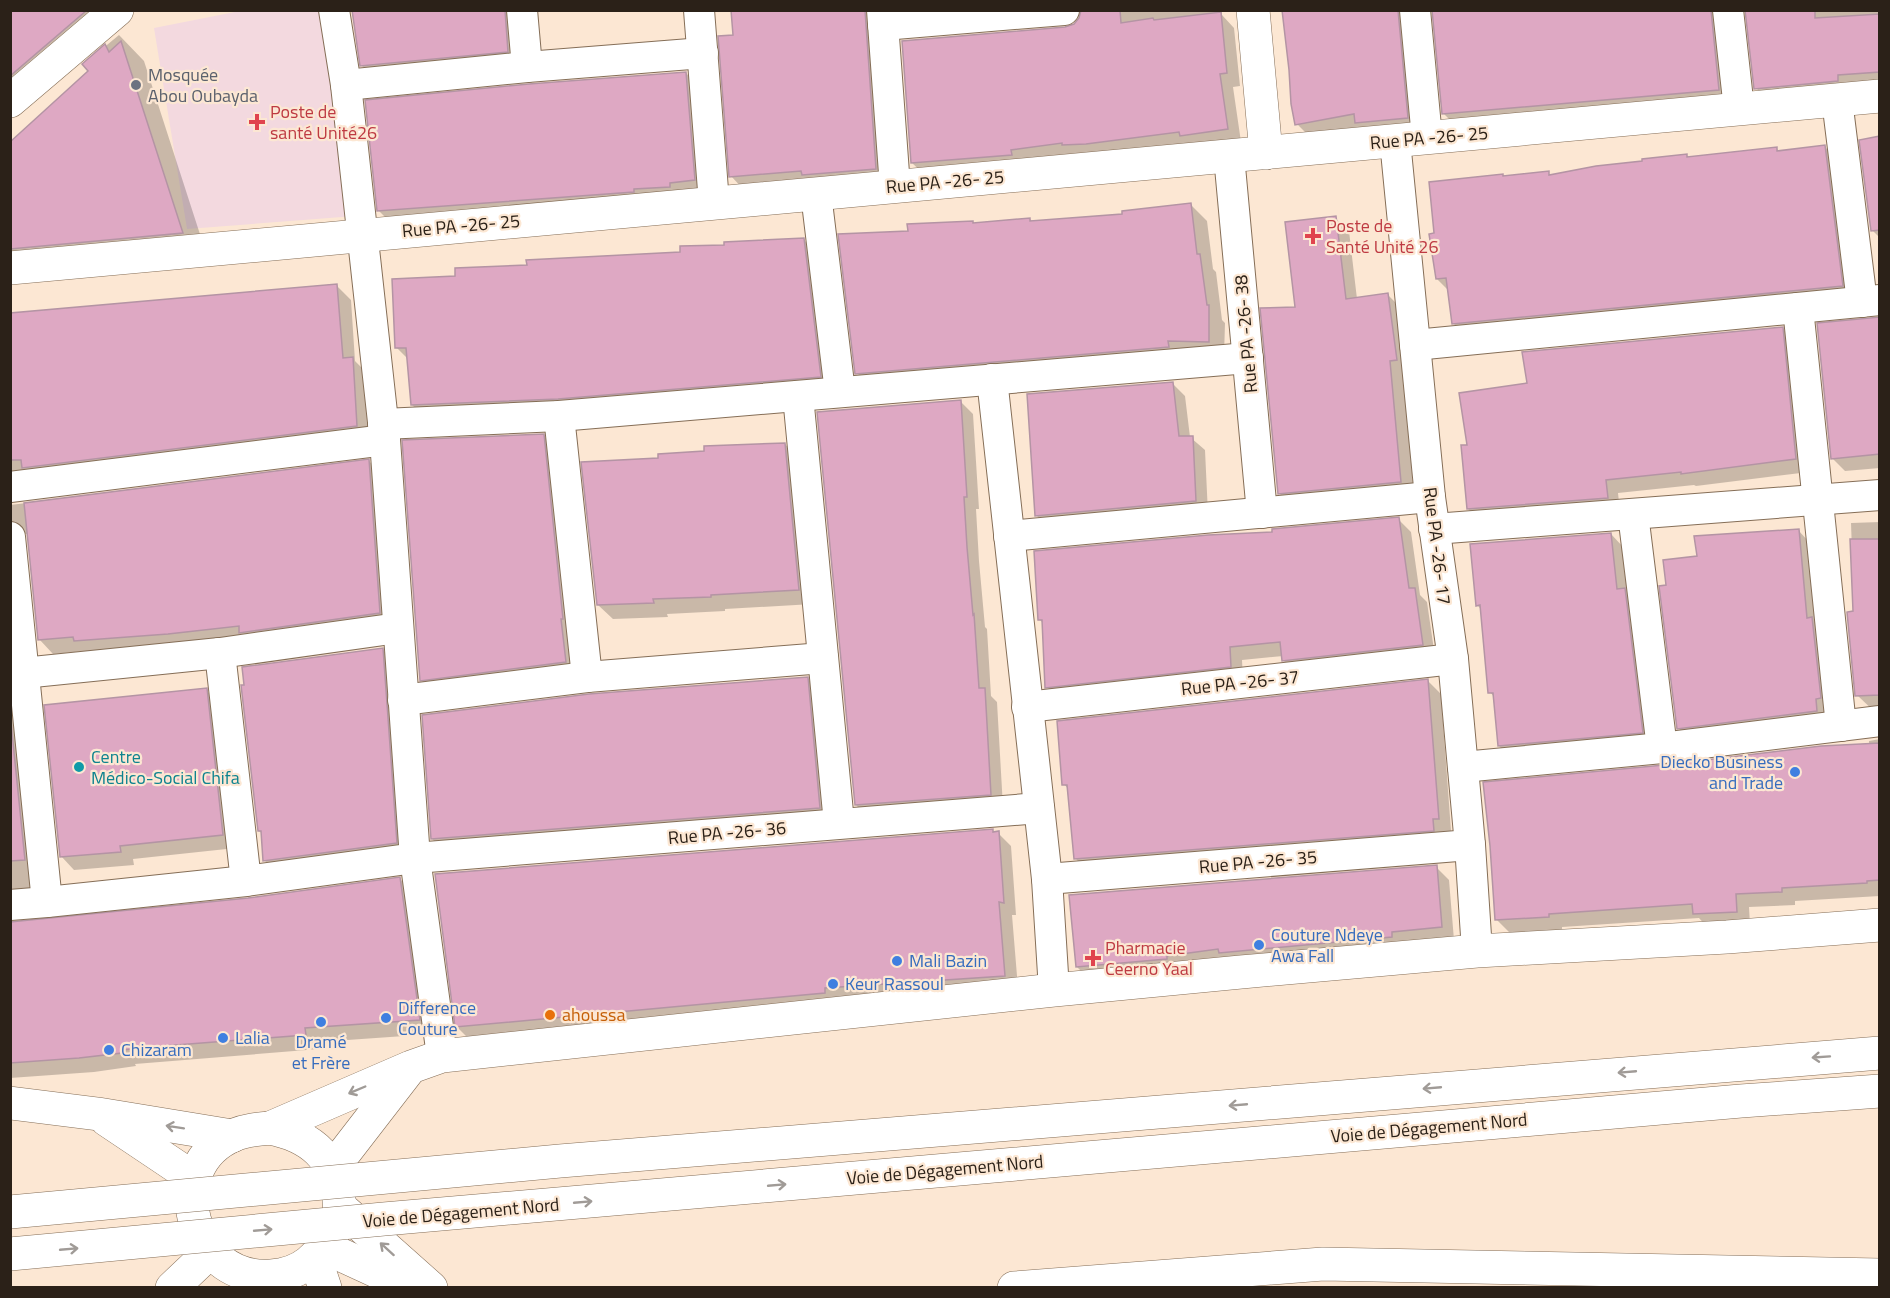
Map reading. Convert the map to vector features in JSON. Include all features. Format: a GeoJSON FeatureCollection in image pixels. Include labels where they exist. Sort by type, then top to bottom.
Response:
{"type":"FeatureCollection","features":[{"type":"Feature","properties":{"kind":"main road"},"geometry":{"type":"LineString","coordinates":[[10,101],[117,10]]}},
{"type":"Feature","properties":{"kind":"main road"},"geometry":{"type":"LineString","coordinates":[[1253,10],[1266,153]]}},
{"type":"Feature","properties":{"kind":"main road","name":"Rue PA -26- 25"},"geometry":{"type":"LineString","coordinates":[[10,268],[1880,96]]}},
{"type":"Feature","properties":{"kind":"main road"},"geometry":{"type":"LineString","coordinates":[[423,1287],[379,1282],[321,1264],[281,1276],[251,1281],[225,1265],[210,1252],[199,1236],[193,1217],[192,1198],[195,1179],[204,1161],[216,1146],[232,1136],[251,1130],[270,1128],[411,1067],[442,1056],[1054,990],[1477,951],[1880,926]]}},
{"type":"Feature","properties":{"kind":"main road"},"geometry":{"type":"LineString","coordinates":[[10,1212],[584,1159],[1880,1053]]}},
{"type":"Feature","properties":{"kind":"main road"},"geometry":{"type":"LineString","coordinates":[[332,1169],[411,1067]]}},
{"type":"Feature","properties":{"kind":"main road","name":"Voie de Dégagement Nord"},"geometry":{"type":"LineString","coordinates":[[10,1254],[408,1217],[1741,1101],[1880,1091]]}},
{"type":"Feature","properties":{"kind":"main road"},"geometry":{"type":"LineString","coordinates":[[10,1103],[98,1114],[232,1136]]}},
{"type":"Feature","properties":{"kind":"main road"},"geometry":{"type":"LineString","coordinates":[[98,1114],[195,1179]]}},
{"type":"Feature","properties":{"kind":"main road"},"geometry":{"type":"LineString","coordinates":[[270,1128],[289,1132],[306,1140],[322,1153],[332,1169],[339,1188],[340,1207],[337,1226],[321,1264]]}},
{"type":"Feature","properties":{"kind":"main road"},"geometry":{"type":"LineString","coordinates":[[340,1207],[431,1287]]}},
{"type":"Feature","properties":{"kind":"main road"},"geometry":{"type":"LineString","coordinates":[[172,1287],[210,1252]]}},
{"type":"Feature","properties":{"kind":"main road"},"geometry":{"type":"LineString","coordinates":[[1014,1287],[1323,1264],[1880,1275]]}},
{"type":"Feature","properties":{"kind":"street"},"geometry":{"type":"LineString","coordinates":[[334,10],[346,85],[384,432],[415,858],[442,1056]]}},
{"type":"Feature","properties":{"kind":"street"},"geometry":{"type":"LineString","coordinates":[[522,10],[527,67]]}},
{"type":"Feature","properties":{"kind":"street"},"geometry":{"type":"LineString","coordinates":[[699,10],[714,203]]}},
{"type":"Feature","properties":{"kind":"street"},"geometry":{"type":"LineString","coordinates":[[895,187],[883,18],[1064,10]]}},
{"type":"Feature","properties":{"kind":"street"},"geometry":{"type":"LineString","coordinates":[[1415,10],[1427,138]]}},
{"type":"Feature","properties":{"kind":"street"},"geometry":{"type":"LineString","coordinates":[[1728,10],[1739,109]]}},
{"type":"Feature","properties":{"kind":"street"},"geometry":{"type":"LineString","coordinates":[[346,85],[703,53]]}},
{"type":"Feature","properties":{"kind":"street"},"geometry":{"type":"LineString","coordinates":[[1415,345],[1871,301],[1837,100]]}},
{"type":"Feature","properties":{"kind":"street","name":"Rue PA -26- 17"},"geometry":{"type":"LineString","coordinates":[[1395,141],[1434,529],[1453,659],[1477,951]]}},
{"type":"Feature","properties":{"kind":"street","name":"Rue PA -26- 38"},"geometry":{"type":"LineString","coordinates":[[1229,156],[1262,513]]}},
{"type":"Feature","properties":{"kind":"street"},"geometry":{"type":"LineString","coordinates":[[816,194],[840,392]]}},
{"type":"Feature","properties":{"kind":"street"},"geometry":{"type":"LineString","coordinates":[[1798,308],[1841,726]]}},
{"type":"Feature","properties":{"kind":"street"},"geometry":{"type":"LineString","coordinates":[[10,487],[384,432],[1248,358]]}},
{"type":"Feature","properties":{"kind":"street"},"geometry":{"type":"LineString","coordinates":[[992,379],[1047,879],[1054,990]]}},
{"type":"Feature","properties":{"kind":"street"},"geometry":{"type":"LineString","coordinates":[[798,396],[839,823]]}},
{"type":"Feature","properties":{"kind":"street"},"geometry":{"type":"LineString","coordinates":[[559,416],[587,677]]}},
{"type":"Feature","properties":{"kind":"street"},"geometry":{"type":"LineString","coordinates":[[1434,529],[1880,495]]}},
{"type":"Feature","properties":{"kind":"street"},"geometry":{"type":"LineString","coordinates":[[1009,536],[1431,497]]}},
{"type":"Feature","properties":{"kind":"street"},"geometry":{"type":"LineString","coordinates":[[1633,514],[1662,748]]}},
{"type":"Feature","properties":{"kind":"street"},"geometry":{"type":"LineString","coordinates":[[10,537],[47,903]]}},
{"type":"Feature","properties":{"kind":"street"},"geometry":{"type":"LineString","coordinates":[[23,673],[220,653],[398,628]]}},
{"type":"Feature","properties":{"kind":"street"},"geometry":{"type":"LineString","coordinates":[[220,653],[246,881]]}},
{"type":"Feature","properties":{"kind":"street"},"geometry":{"type":"LineString","coordinates":[[403,700],[587,677],[823,658]]}},
{"type":"Feature","properties":{"kind":"street","name":"Rue PA -26- 37"},"geometry":{"type":"LineString","coordinates":[[1027,707],[1453,659]]}},
{"type":"Feature","properties":{"kind":"street"},"geometry":{"type":"LineString","coordinates":[[1463,766],[1662,748],[1880,721]]}},
{"type":"Feature","properties":{"kind":"street","name":"Rue PA -26- 36"},"geometry":{"type":"LineString","coordinates":[[10,905],[246,881],[415,858],[1039,808]]}},
{"type":"Feature","properties":{"kind":"street","name":"Rue PA -26- 35"},"geometry":{"type":"LineString","coordinates":[[1047,879],[1470,845]]}},
{"type":"Feature","properties":{"kind":"shaded area","name":"Poste de santé Unité26"},"geometry":{"type":"Polygon","coordinates":[[[240,11],[331,11],[355,216],[187,229],[154,28],[240,11]]]}},
{"type":"Feature","properties":{"kind":"building"},"geometry":{"type":"Polygon","coordinates":[[[10,10],[87,10],[10,76],[10,10]]]}},
{"type":"Feature","properties":{"kind":"building"},"geometry":{"type":"Polygon","coordinates":[[[352,10],[505,10],[508,52],[360,66],[352,10]]]}},
{"type":"Feature","properties":{"kind":"building"},"geometry":{"type":"Polygon","coordinates":[[[731,10],[865,10],[876,169],[802,175],[801,171],[729,177],[718,36],[733,35],[731,10]]]}},
{"type":"Feature","properties":{"kind":"building"},"geometry":{"type":"Polygon","coordinates":[[[1081,10],[1120,10],[1121,23],[1221,12],[1227,73],[1220,74],[1228,129],[1180,136],[1179,132],[1086,144],[1062,145],[1062,143],[1011,150],[1012,155],[911,163],[902,41],[1065,27],[1074,24],[1081,10]]]}},
{"type":"Feature","properties":{"kind":"building"},"geometry":{"type":"Polygon","coordinates":[[[1282,10],[1398,10],[1408,118],[1355,123],[1354,114],[1295,125],[1282,10]]]}},
{"type":"Feature","properties":{"kind":"building"},"geometry":{"type":"Polygon","coordinates":[[[1432,10],[1711,10],[1719,90],[1442,114],[1432,10]]]}},
{"type":"Feature","properties":{"kind":"building"},"geometry":{"type":"Polygon","coordinates":[[[1745,10],[1815,10],[1815,18],[1880,14],[1880,72],[1838,75],[1838,81],[1754,89],[1745,10]]]}},
{"type":"Feature","properties":{"kind":"building"},"geometry":{"type":"Polygon","coordinates":[[[121,41],[183,233],[10,249],[10,142],[88,71],[82,64],[105,44],[109,52],[121,41]]]}},
{"type":"Feature","properties":{"kind":"building"},"geometry":{"type":"Polygon","coordinates":[[[686,72],[695,180],[670,183],[670,187],[634,189],[634,192],[377,211],[365,100],[686,72]]]}},
{"type":"Feature","properties":{"kind":"building"},"geometry":{"type":"Polygon","coordinates":[[[1880,136],[1880,230],[1871,231],[1859,140],[1880,136]]]}},
{"type":"Feature","properties":{"kind":"building"},"geometry":{"type":"Polygon","coordinates":[[[1825,145],[1843,286],[1452,324],[1446,278],[1436,279],[1429,234],[1434,233],[1429,182],[1549,171],[1549,175],[1596,166],[1642,161],[1642,159],[1687,154],[1687,157],[1777,147],[1777,151],[1825,145]]]}},
{"type":"Feature","properties":{"kind":"building"},"geometry":{"type":"Polygon","coordinates":[[[1191,203],[1197,254],[1200,254],[1207,305],[1209,305],[1209,342],[1168,341],[1169,347],[855,374],[838,234],[908,231],[907,224],[973,221],[973,223],[1030,218],[1030,221],[1122,214],[1122,211],[1191,203]]]}},
{"type":"Feature","properties":{"kind":"building"},"geometry":{"type":"Polygon","coordinates":[[[1336,216],[1346,299],[1388,293],[1397,360],[1390,361],[1401,482],[1278,494],[1260,308],[1295,307],[1285,222],[1336,216]]]}},
{"type":"Feature","properties":{"kind":"building"},"geometry":{"type":"Polygon","coordinates":[[[804,238],[821,377],[558,399],[411,405],[406,348],[395,348],[392,279],[455,276],[455,268],[527,265],[526,260],[680,252],[680,246],[724,245],[724,242],[804,238]]]}},
{"type":"Feature","properties":{"kind":"building"},"geometry":{"type":"Polygon","coordinates":[[[337,284],[343,358],[353,357],[357,426],[22,468],[21,460],[10,460],[10,313],[337,284]]]}},
{"type":"Feature","properties":{"kind":"building"},"geometry":{"type":"Polygon","coordinates":[[[1880,317],[1880,454],[1831,459],[1817,323],[1880,317]]]}},
{"type":"Feature","properties":{"kind":"building"},"geometry":{"type":"Polygon","coordinates":[[[1783,327],[1796,459],[1681,474],[1681,472],[1606,480],[1608,498],[1467,509],[1461,445],[1467,445],[1459,393],[1527,383],[1522,352],[1783,327]]]}},
{"type":"Feature","properties":{"kind":"building"},"geometry":{"type":"Polygon","coordinates":[[[1173,382],[1179,436],[1193,436],[1196,501],[1035,516],[1027,394],[1173,382]]]}},
{"type":"Feature","properties":{"kind":"building"},"geometry":{"type":"Polygon","coordinates":[[[961,400],[967,497],[964,497],[967,547],[979,688],[985,688],[991,795],[855,805],[817,412],[961,400]]]}},
{"type":"Feature","properties":{"kind":"building"},"geometry":{"type":"Polygon","coordinates":[[[544,434],[566,662],[420,681],[402,440],[544,434]]]}},
{"type":"Feature","properties":{"kind":"building"},"geometry":{"type":"Polygon","coordinates":[[[785,443],[799,590],[653,599],[654,603],[597,605],[581,462],[658,458],[658,454],[704,451],[704,446],[785,443]]]}},
{"type":"Feature","properties":{"kind":"building"},"geometry":{"type":"Polygon","coordinates":[[[369,459],[380,613],[239,633],[239,626],[74,641],[73,637],[38,640],[24,503],[369,459]]]}},
{"type":"Feature","properties":{"kind":"building"},"geometry":{"type":"Polygon","coordinates":[[[1399,517],[1409,588],[1415,588],[1423,645],[1282,661],[1280,642],[1230,647],[1231,667],[1045,688],[1042,620],[1038,620],[1034,551],[1208,535],[1272,532],[1272,529],[1399,517]]]}},
{"type":"Feature","properties":{"kind":"building"},"geometry":{"type":"Polygon","coordinates":[[[1799,529],[1807,618],[1812,617],[1821,698],[1816,699],[1817,711],[1677,729],[1659,586],[1666,585],[1663,560],[1697,556],[1694,536],[1799,529]]]}},
{"type":"Feature","properties":{"kind":"building"},"geometry":{"type":"Polygon","coordinates":[[[1611,533],[1617,589],[1625,588],[1643,733],[1498,746],[1493,693],[1488,693],[1480,605],[1476,606],[1470,544],[1611,533]]]}},
{"type":"Feature","properties":{"kind":"building"},"geometry":{"type":"Polygon","coordinates":[[[1850,539],[1880,539],[1880,695],[1855,696],[1847,612],[1853,611],[1850,539]]]}},
{"type":"Feature","properties":{"kind":"building"},"geometry":{"type":"Polygon","coordinates":[[[383,648],[397,843],[263,861],[241,685],[244,685],[242,667],[383,648]]]}},
{"type":"Feature","properties":{"kind":"building"},"geometry":{"type":"Polygon","coordinates":[[[808,677],[820,808],[431,839],[422,715],[589,694],[808,677]]]}},
{"type":"Feature","properties":{"kind":"building"},"geometry":{"type":"Polygon","coordinates":[[[1428,679],[1439,819],[1433,819],[1434,831],[1074,859],[1067,785],[1062,785],[1057,721],[1428,679]]]}},
{"type":"Feature","properties":{"kind":"building"},"geometry":{"type":"Polygon","coordinates":[[[207,688],[223,835],[120,846],[121,852],[60,857],[44,705],[207,688]]]}},
{"type":"Feature","properties":{"kind":"building"},"geometry":{"type":"Polygon","coordinates":[[[10,713],[25,860],[10,861],[10,713]]]}},
{"type":"Feature","properties":{"kind":"building"},"geometry":{"type":"Polygon","coordinates":[[[1880,743],[1880,880],[1867,881],[1867,883],[1782,888],[1782,892],[1736,894],[1737,912],[1693,914],[1692,904],[1495,920],[1483,782],[1664,765],[1821,746],[1880,743]]]}},
{"type":"Feature","properties":{"kind":"building"},"geometry":{"type":"Polygon","coordinates":[[[993,829],[993,832],[999,831],[1004,903],[999,902],[1005,976],[825,988],[825,993],[455,1027],[435,874],[993,829]]]}},
{"type":"Feature","properties":{"kind":"building"},"geometry":{"type":"Polygon","coordinates":[[[1437,865],[1442,927],[1392,932],[1392,937],[1219,953],[1218,949],[1167,956],[1167,959],[1076,967],[1069,895],[1437,865]]]}},
{"type":"Feature","properties":{"kind":"building"},"geometry":{"type":"Polygon","coordinates":[[[400,877],[420,1020],[305,1028],[306,1035],[122,1050],[122,1053],[79,1058],[10,1063],[10,922],[248,898],[400,877]]]}},
{"type":"Feature","properties":{"kind":"place","name":"Mosquée Abou Oubayda"},"geometry":{"type":"Point","coordinates":[136,85]}},
{"type":"Feature","properties":{"kind":"place","name":"Poste de santé Unité26"},"geometry":{"type":"Point","coordinates":[257,122]}},
{"type":"Feature","properties":{"kind":"place","name":"Poste de Santé Unité 26"},"geometry":{"type":"Point","coordinates":[1313,236]}},
{"type":"Feature","properties":{"kind":"place","name":"Centre Médico-Social Chifa"},"geometry":{"type":"Point","coordinates":[79,767]}},
{"type":"Feature","properties":{"kind":"place","name":"Diecko Business and Trade"},"geometry":{"type":"Point","coordinates":[1795,772]}},
{"type":"Feature","properties":{"kind":"place","name":"Couture Ndeye Awa Fall"},"geometry":{"type":"Point","coordinates":[1259,945]}},
{"type":"Feature","properties":{"kind":"place","name":"Pharmacie Ceerno Yaal"},"geometry":{"type":"Point","coordinates":[1093,958]}},
{"type":"Feature","properties":{"kind":"place","name":"Mali Bazin"},"geometry":{"type":"Point","coordinates":[897,961]}},
{"type":"Feature","properties":{"kind":"place","name":"Keur Rassoul"},"geometry":{"type":"Point","coordinates":[833,984]}},
{"type":"Feature","properties":{"kind":"place","name":"ahoussa"},"geometry":{"type":"Point","coordinates":[550,1015]}},
{"type":"Feature","properties":{"kind":"place","name":"Difference Couture"},"geometry":{"type":"Point","coordinates":[386,1018]}},
{"type":"Feature","properties":{"kind":"place","name":"Dramé et Frère"},"geometry":{"type":"Point","coordinates":[321,1022]}},
{"type":"Feature","properties":{"kind":"place","name":"Lalia"},"geometry":{"type":"Point","coordinates":[223,1038]}},
{"type":"Feature","properties":{"kind":"place","name":"Chizaram"},"geometry":{"type":"Point","coordinates":[109,1050]}}]}
